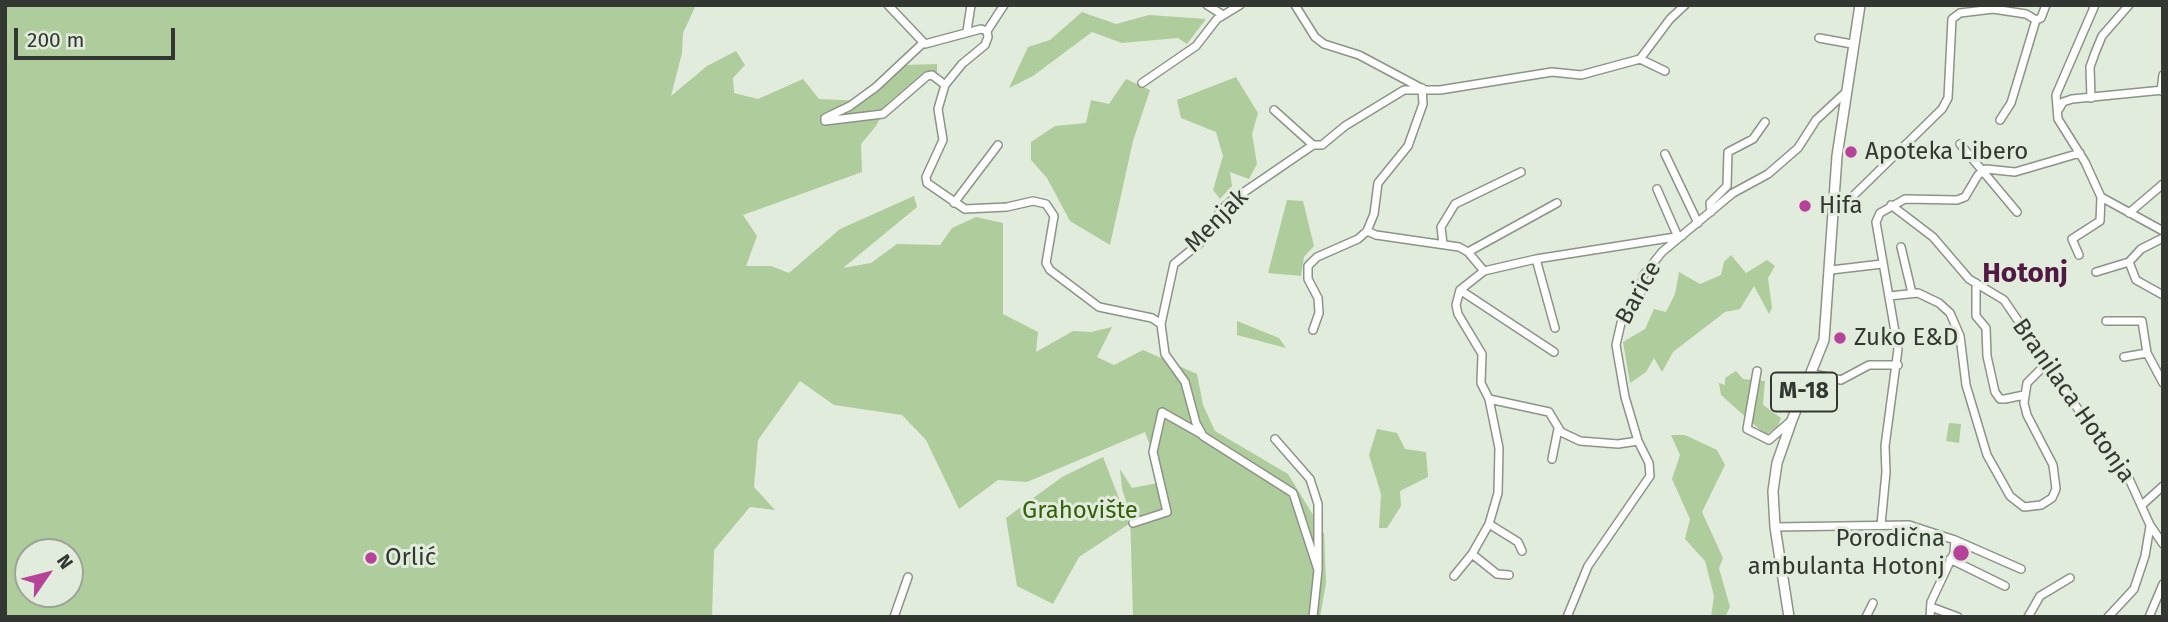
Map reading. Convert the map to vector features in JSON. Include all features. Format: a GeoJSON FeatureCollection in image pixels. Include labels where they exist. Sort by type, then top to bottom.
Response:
{"type":"FeatureCollection","features":[{"type":"Feature","properties":{"kind":"main road","name":"M-18"},"geometry":{"type":"LineString","coordinates":[[1789,617],[1775,527],[1773,491],[1777,463],[1825,340],[1845,93],[1859,6]]}},
{"type":"Feature","properties":{"kind":"street"},"geometry":{"type":"LineString","coordinates":[[888,5],[923,43],[932,44],[967,31],[987,31]]}},
{"type":"Feature","properties":{"kind":"street"},"geometry":{"type":"LineString","coordinates":[[967,31],[971,5]]}},
{"type":"Feature","properties":{"kind":"street"},"geometry":{"type":"LineString","coordinates":[[1003,5],[987,31],[985,45],[962,64],[945,85],[938,109],[943,140],[926,180],[965,209],[1007,207],[1033,201],[1046,204],[1054,216],[1046,263],[1050,271],[1099,307],[1152,318],[1161,324],[1165,354],[1185,382],[1196,423],[1203,436]]}},
{"type":"Feature","properties":{"kind":"street"},"geometry":{"type":"LineString","coordinates":[[1207,5],[1223,15]]}},
{"type":"Feature","properties":{"kind":"street"},"geometry":{"type":"LineString","coordinates":[[1142,83],[1196,46],[1223,15],[1240,5]]}},
{"type":"Feature","properties":{"kind":"street","name":"Menjak"},"geometry":{"type":"LineString","coordinates":[[1295,5],[1315,37],[1324,44],[1359,55],[1422,88]]}},
{"type":"Feature","properties":{"kind":"street"},"geometry":{"type":"LineString","coordinates":[[1665,71],[1640,59],[1670,19],[1685,5]]}},
{"type":"Feature","properties":{"kind":"street"},"geometry":{"type":"LineString","coordinates":[[2000,120],[2013,97],[2036,20],[2041,18],[2046,5]]}},
{"type":"Feature","properties":{"kind":"street"},"geometry":{"type":"LineString","coordinates":[[2079,255],[2072,239],[2100,221],[2101,197],[2080,153],[2063,130],[2056,95],[2095,5]]}},
{"type":"Feature","properties":{"kind":"street"},"geometry":{"type":"LineString","coordinates":[[2091,98],[2090,67],[2095,53],[2102,36],[2129,5]]}},
{"type":"Feature","properties":{"kind":"street"},"geometry":{"type":"LineString","coordinates":[[1835,205],[1843,205],[1850,199],[1942,109],[1948,98],[1952,19],[1960,13],[1993,7],[2026,14],[2036,20]]}},
{"type":"Feature","properties":{"kind":"street"},"geometry":{"type":"LineString","coordinates":[[1819,38],[1852,44]]}},
{"type":"Feature","properties":{"kind":"street"},"geometry":{"type":"LineString","coordinates":[[923,43],[876,87],[850,106],[825,118],[825,121],[883,114],[927,76],[932,75],[945,85]]}},
{"type":"Feature","properties":{"kind":"street","name":"Menjak"},"geometry":{"type":"LineString","coordinates":[[1161,324],[1174,264],[1201,242],[1226,206],[1313,145],[1322,145],[1345,126],[1404,90],[1440,90],[1552,72],[1581,75],[1640,59]]}},
{"type":"Feature","properties":{"kind":"street"},"geometry":{"type":"LineString","coordinates":[[2058,109],[2067,100],[2162,90],[2163,75]]}},
{"type":"Feature","properties":{"kind":"street"},"geometry":{"type":"LineString","coordinates":[[1313,330],[1319,313],[1318,298],[1308,279],[1308,266],[1317,257],[1358,239],[1367,231],[1374,214],[1378,183],[1408,146],[1423,104],[1422,88]]}},
{"type":"Feature","properties":{"kind":"street","name":"Barice"},"geometry":{"type":"LineString","coordinates":[[1567,617],[1588,566],[1650,476],[1649,463],[1638,440],[1625,397],[1617,335],[1642,292],[1646,270],[1680,236],[1733,193],[1768,174],[1798,148],[1816,120],[1845,93]]}},
{"type":"Feature","properties":{"kind":"street"},"geometry":{"type":"LineString","coordinates":[[1274,110],[1313,145]]}},
{"type":"Feature","properties":{"kind":"street","name":"Barice"},"geometry":{"type":"LineString","coordinates":[[1711,212],[1710,203],[1727,186],[1728,152],[1734,146],[1753,139],[1765,122]]}},
{"type":"Feature","properties":{"kind":"street"},"geometry":{"type":"LineString","coordinates":[[1960,144],[2017,212]]}},
{"type":"Feature","properties":{"kind":"street"},"geometry":{"type":"LineString","coordinates":[[954,203],[998,145]]}},
{"type":"Feature","properties":{"kind":"street"},"geometry":{"type":"LineString","coordinates":[[1665,153],[1699,223]]}},
{"type":"Feature","properties":{"kind":"street"},"geometry":{"type":"LineString","coordinates":[[1982,170],[2015,173],[2080,153]]}},
{"type":"Feature","properties":{"kind":"street"},"geometry":{"type":"LineString","coordinates":[[1881,525],[1886,472],[1885,446],[1898,365],[1897,338],[1876,222],[1880,213],[1905,199],[1957,200],[1965,197],[1982,170]]}},
{"type":"Feature","properties":{"kind":"street"},"geometry":{"type":"LineString","coordinates":[[1443,244],[1439,235],[1441,227],[1455,204],[1521,172]]}},
{"type":"Feature","properties":{"kind":"street"},"geometry":{"type":"LineString","coordinates":[[2129,213],[2163,184]]}},
{"type":"Feature","properties":{"kind":"street","name":"Barice"},"geometry":{"type":"LineString","coordinates":[[1657,188],[1680,236]]}},
{"type":"Feature","properties":{"kind":"street"},"geometry":{"type":"LineString","coordinates":[[2101,197],[2163,232]]}},
{"type":"Feature","properties":{"kind":"street"},"geometry":{"type":"LineString","coordinates":[[1468,251],[1557,203]]}},
{"type":"Feature","properties":{"kind":"street","name":"Branilaca Hotonja"},"geometry":{"type":"LineString","coordinates":[[1891,205],[1933,237],[1960,271],[2004,300],[2082,415],[2126,472],[2150,525],[2163,544]]}},
{"type":"Feature","properties":{"kind":"street"},"geometry":{"type":"LineString","coordinates":[[1367,231],[1376,235],[1443,244],[1468,251],[1484,271]]}},
{"type":"Feature","properties":{"kind":"street","name":"Barice"},"geometry":{"type":"LineString","coordinates":[[1460,290],[1484,271],[1536,259],[1680,236]]}},
{"type":"Feature","properties":{"kind":"street"},"geometry":{"type":"LineString","coordinates":[[2096,272],[2129,262],[2141,249],[2163,238]]}},
{"type":"Feature","properties":{"kind":"street"},"geometry":{"type":"LineString","coordinates":[[1901,247],[1912,293]]}},
{"type":"Feature","properties":{"kind":"street"},"geometry":{"type":"LineString","coordinates":[[1536,259],[1555,328]]}},
{"type":"Feature","properties":{"kind":"street"},"geometry":{"type":"LineString","coordinates":[[2129,262],[2136,280],[2163,295]]}},
{"type":"Feature","properties":{"kind":"street"},"geometry":{"type":"LineString","coordinates":[[1831,270],[1882,264]]}},
{"type":"Feature","properties":{"kind":"street"},"geometry":{"type":"LineString","coordinates":[[1976,283],[1976,316],[1986,328],[1987,356],[1995,392],[2005,400],[2024,395]]}},
{"type":"Feature","properties":{"kind":"street"},"geometry":{"type":"LineString","coordinates":[[1454,576],[1472,554],[1489,524],[1498,493],[1499,448],[1489,399],[1481,383],[1482,354],[1458,314],[1456,305],[1460,290],[1554,352]]}},
{"type":"Feature","properties":{"kind":"street"},"geometry":{"type":"LineString","coordinates":[[1889,296],[1912,293],[1939,303],[1955,320],[1966,385],[1987,455],[2010,496],[2019,505],[2035,507],[2052,498],[2057,478],[2027,415],[2024,395],[2027,383],[2048,362]]}},
{"type":"Feature","properties":{"kind":"street"},"geometry":{"type":"LineString","coordinates":[[2106,321],[2142,321],[2147,353],[2163,383]]}},
{"type":"Feature","properties":{"kind":"street"},"geometry":{"type":"LineString","coordinates":[[2124,357],[2147,353]]}},
{"type":"Feature","properties":{"kind":"street"},"geometry":{"type":"LineString","coordinates":[[1812,373],[1841,380],[1870,365],[1898,365]]}},
{"type":"Feature","properties":{"kind":"street"},"geometry":{"type":"LineString","coordinates":[[1757,371],[1747,429],[1769,440],[1792,420]]}},
{"type":"Feature","properties":{"kind":"street"},"geometry":{"type":"LineString","coordinates":[[1489,399],[1553,414],[1558,429],[1552,459]]}},
{"type":"Feature","properties":{"kind":"street"},"geometry":{"type":"LineString","coordinates":[[1133,523],[1167,512],[1153,452],[1162,412],[1172,415],[1293,493],[1318,570]]}},
{"type":"Feature","properties":{"kind":"street"},"geometry":{"type":"LineString","coordinates":[[1558,429],[1580,441],[1618,444],[1638,440]]}},
{"type":"Feature","properties":{"kind":"street"},"geometry":{"type":"LineString","coordinates":[[1275,439],[1310,479],[1318,503],[1318,570],[1313,617]]}},
{"type":"Feature","properties":{"kind":"street"},"geometry":{"type":"LineString","coordinates":[[2142,505],[2163,486]]}},
{"type":"Feature","properties":{"kind":"street"},"geometry":{"type":"LineString","coordinates":[[1489,524],[1518,542],[1522,551]]}},
{"type":"Feature","properties":{"kind":"street"},"geometry":{"type":"LineString","coordinates":[[2108,617],[2134,589],[2145,556],[2150,525]]}},
{"type":"Feature","properties":{"kind":"street"},"geometry":{"type":"LineString","coordinates":[[1775,527],[1918,527],[2021,569]]}},
{"type":"Feature","properties":{"kind":"street"},"geometry":{"type":"LineString","coordinates":[[1930,617],[1931,607],[1955,540]]}},
{"type":"Feature","properties":{"kind":"street"},"geometry":{"type":"LineString","coordinates":[[1472,554],[1497,575],[1509,575]]}},
{"type":"Feature","properties":{"kind":"street"},"geometry":{"type":"LineString","coordinates":[[1950,559],[2005,586]]}},
{"type":"Feature","properties":{"kind":"street"},"geometry":{"type":"LineString","coordinates":[[894,617],[908,577]]}},
{"type":"Feature","properties":{"kind":"street"},"geometry":{"type":"LineString","coordinates":[[2028,617],[2040,596],[2070,578]]}},
{"type":"Feature","properties":{"kind":"street"},"geometry":{"type":"LineString","coordinates":[[2149,617],[2163,584]]}},
{"type":"Feature","properties":{"kind":"street"},"geometry":{"type":"LineString","coordinates":[[1866,617],[1873,603]]}},
{"type":"Feature","properties":{"kind":"street"},"geometry":{"type":"LineString","coordinates":[[1931,607],[1958,617]]}},
{"type":"Feature","properties":{"kind":"green space"},"geometry":{"type":"Polygon","coordinates":[[[5,5],[696,5],[683,33],[682,53],[671,96],[707,66],[736,51],[745,65],[733,78],[734,93],[758,99],[803,79],[819,99],[862,101],[905,65],[937,64],[937,74],[924,72],[888,103],[876,126],[861,144],[862,172],[743,215],[757,236],[746,266],[771,266],[789,273],[840,229],[914,196],[917,207],[843,268],[871,263],[897,244],[940,245],[952,228],[976,217],[1003,223],[1003,314],[1038,332],[1036,352],[1073,331],[1091,332],[1112,327],[1097,357],[1114,365],[1143,350],[1197,374],[1203,405],[1215,431],[1288,474],[1324,533],[1326,583],[1320,617],[1133,617],[1130,513],[1122,489],[1120,469],[1132,488],[1163,482],[1145,432],[1027,482],[998,480],[959,509],[926,440],[902,415],[834,405],[800,381],[758,440],[754,487],[775,510],[750,507],[714,550],[712,617],[5,617],[5,5]]]}},
{"type":"Feature","properties":{"kind":"green space"},"geometry":{"type":"Polygon","coordinates":[[[1082,12],[1116,24],[1149,15],[1206,19],[1187,44],[1178,38],[1122,43],[1092,32],[1033,76],[1009,88],[1028,47],[1050,40],[1082,12]]]}},
{"type":"Feature","properties":{"kind":"green space"},"geometry":{"type":"Polygon","coordinates":[[[1236,77],[1258,113],[1252,134],[1257,164],[1249,179],[1230,172],[1232,186],[1220,199],[1213,190],[1223,156],[1216,132],[1181,118],[1177,100],[1236,77]]]}},
{"type":"Feature","properties":{"kind":"green space"},"geometry":{"type":"Polygon","coordinates":[[[1126,79],[1150,90],[1133,141],[1110,245],[1070,221],[1047,178],[1031,160],[1031,142],[1055,126],[1086,123],[1091,100],[1109,104],[1126,79]]]}},
{"type":"Feature","properties":{"kind":"green space"},"geometry":{"type":"Polygon","coordinates":[[[1287,200],[1303,201],[1314,246],[1304,257],[1301,276],[1268,273],[1287,200]]]}},
{"type":"Feature","properties":{"kind":"green space"},"geometry":{"type":"Polygon","coordinates":[[[1731,255],[1746,273],[1767,260],[1775,266],[1768,278],[1772,308],[1769,314],[1754,286],[1740,309],[1725,312],[1673,352],[1662,372],[1654,358],[1646,372],[1630,383],[1623,342],[1645,329],[1654,309],[1666,312],[1675,294],[1679,272],[1700,284],[1721,275],[1724,262],[1731,255]]]}},
{"type":"Feature","properties":{"kind":"green space"},"geometry":{"type":"Polygon","coordinates":[[[1237,321],[1279,338],[1286,348],[1237,335],[1237,321]]]}},
{"type":"Feature","properties":{"kind":"green space"},"geometry":{"type":"Polygon","coordinates":[[[1736,371],[1743,379],[1765,381],[1763,405],[1781,418],[1778,426],[1766,435],[1721,395],[1719,383],[1725,385],[1725,378],[1736,371]]]}},
{"type":"Feature","properties":{"kind":"green space"},"geometry":{"type":"Polygon","coordinates":[[[1949,423],[1961,424],[1959,443],[1946,441],[1949,423]]]}},
{"type":"Feature","properties":{"kind":"green space"},"geometry":{"type":"Polygon","coordinates":[[[1377,429],[1397,433],[1405,449],[1426,452],[1428,477],[1400,491],[1401,506],[1387,528],[1379,528],[1381,494],[1369,455],[1377,429]]]}},
{"type":"Feature","properties":{"kind":"green space"},"geometry":{"type":"Polygon","coordinates":[[[1671,435],[1685,435],[1717,450],[1725,465],[1702,512],[1723,558],[1719,568],[1730,607],[1725,617],[1711,617],[1714,596],[1705,561],[1685,539],[1690,519],[1672,479],[1680,455],[1671,435]]]}},
{"type":"Feature","properties":{"kind":"green space","name":"Grahovište"},"geometry":{"type":"Polygon","coordinates":[[[1103,457],[1129,524],[1079,557],[1053,604],[1017,586],[1006,518],[1062,477],[1103,457]]]}},
{"type":"Feature","properties":{"kind":"place","name":"Apoteka Libero"},"geometry":{"type":"Point","coordinates":[1851,152]}},
{"type":"Feature","properties":{"kind":"place","name":"Hifa"},"geometry":{"type":"Point","coordinates":[1805,206]}},
{"type":"Feature","properties":{"kind":"place","name":"Zuko E&D"},"geometry":{"type":"Point","coordinates":[1840,338]}},
{"type":"Feature","properties":{"kind":"place","name":"Porodična ambulanta Hotonj"},"geometry":{"type":"Point","coordinates":[1961,553]}},
{"type":"Feature","properties":{"kind":"place","name":"Orlić"},"geometry":{"type":"Point","coordinates":[371,558]}},
{"type":"Feature","properties":{"kind":"district","name":"Hotonj"},"geometry":{"type":"Point","coordinates":[2025,274]}}]}
